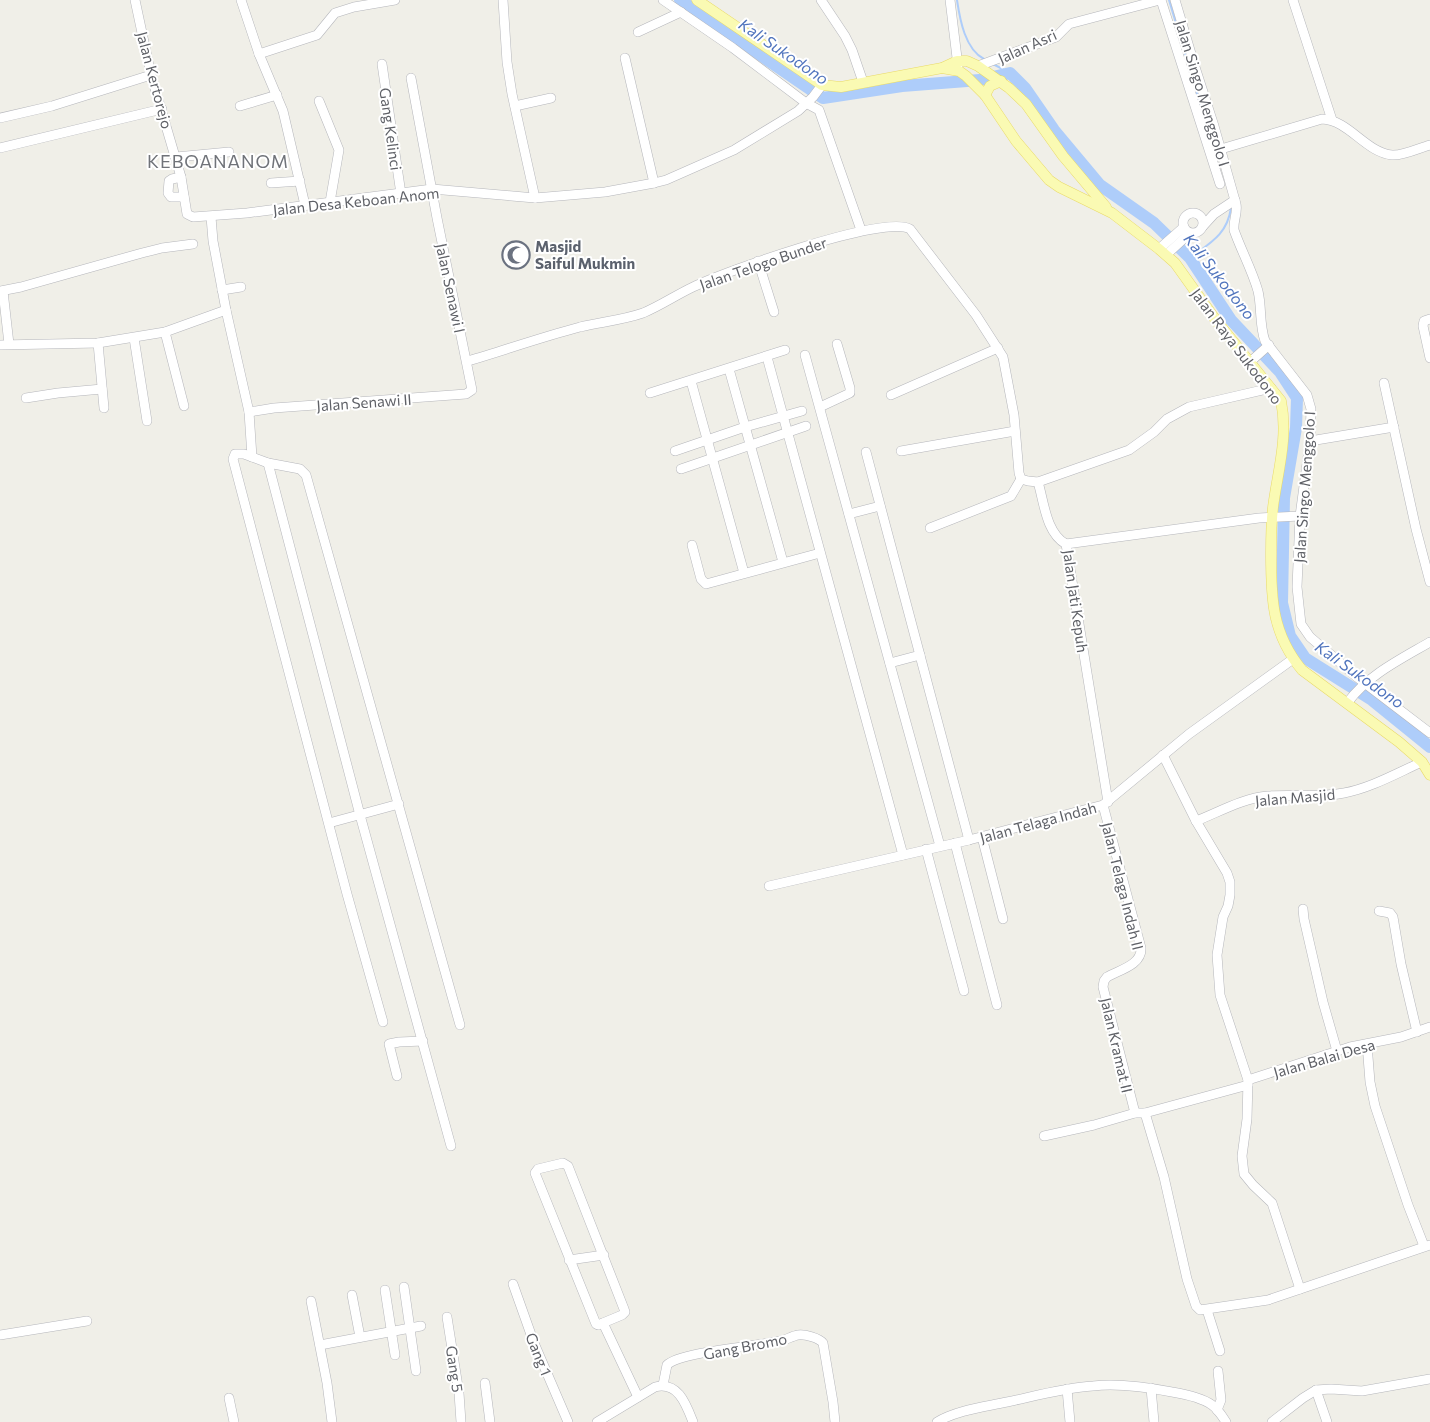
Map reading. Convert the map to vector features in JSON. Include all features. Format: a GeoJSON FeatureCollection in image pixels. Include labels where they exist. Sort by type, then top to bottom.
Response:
{"type":"FeatureCollection","features":[{"type":"Feature","properties":{"kind":"main road"},"geometry":{"type":"LineString","coordinates":[[697,0],[821,87],[840,87],[942,68],[961,69]]}},
{"type":"Feature","properties":{"kind":"main road","name":"Jalan Raya Sukodono"},"geometry":{"type":"LineString","coordinates":[[1112,213],[1062,156],[1017,94],[998,80],[985,65],[967,61],[961,69],[984,93],[1016,141],[1049,180],[1059,187],[1112,213],[1164,251],[1186,277],[1215,319],[1251,361],[1282,402],[1284,437],[1274,517],[1271,574],[1272,608],[1277,625],[1293,659],[1302,670],[1349,701],[1378,724],[1422,762],[1430,775]]}},
{"type":"Feature","properties":{"kind":"main road"},"geometry":{"type":"LineString","coordinates":[[984,93],[998,80]]}},
{"type":"Feature","properties":{"kind":"main road"},"geometry":{"type":"LineString","coordinates":[[1076,195],[1087,186]]}},
{"type":"Feature","properties":{"kind":"street","name":"Jalan Kertorejo"},"geometry":{"type":"LineString","coordinates":[[135,0],[152,75],[176,157],[187,214],[190,216]]}},
{"type":"Feature","properties":{"kind":"street"},"geometry":{"type":"LineString","coordinates":[[241,0],[259,54],[283,110],[305,205]]}},
{"type":"Feature","properties":{"kind":"street"},"geometry":{"type":"LineString","coordinates":[[259,54],[317,35],[335,13],[353,4],[394,0]]}},
{"type":"Feature","properties":{"kind":"street"},"geometry":{"type":"LineString","coordinates":[[503,0],[507,62],[534,198]]}},
{"type":"Feature","properties":{"kind":"street"},"geometry":{"type":"LineString","coordinates":[[664,0],[810,100],[819,110],[861,230]]}},
{"type":"Feature","properties":{"kind":"street"},"geometry":{"type":"LineString","coordinates":[[821,0],[845,36],[863,82]]}},
{"type":"Feature","properties":{"kind":"street"},"geometry":{"type":"LineString","coordinates":[[950,0],[961,69]]}},
{"type":"Feature","properties":{"kind":"street"},"geometry":{"type":"LineString","coordinates":[[1160,0],[1223,177]]}},
{"type":"Feature","properties":{"kind":"street","name":"Jalan Asri"},"geometry":{"type":"LineString","coordinates":[[985,65],[1056,37],[1069,24],[1160,0]]}},
{"type":"Feature","properties":{"kind":"street","name":"Jalan Singo Menggolo I"},"geometry":{"type":"LineString","coordinates":[[1175,0],[1221,149],[1223,177],[1237,208],[1233,224],[1234,230],[1257,291],[1260,326],[1267,347],[1310,402],[1310,441],[1298,516],[1297,587],[1302,624],[1310,637],[1364,684],[1430,733]]}},
{"type":"Feature","properties":{"kind":"street"},"geometry":{"type":"LineString","coordinates":[[1293,0],[1332,120]]}},
{"type":"Feature","properties":{"kind":"street"},"geometry":{"type":"LineString","coordinates":[[638,32],[681,12]]}},
{"type":"Feature","properties":{"kind":"street"},"geometry":{"type":"LineString","coordinates":[[625,58],[654,183]]}},
{"type":"Feature","properties":{"kind":"street","name":"Gang Kelinci"},"geometry":{"type":"LineString","coordinates":[[382,64],[400,194]]}},
{"type":"Feature","properties":{"kind":"street"},"geometry":{"type":"LineString","coordinates":[[0,118],[70,101],[152,75]]}},
{"type":"Feature","properties":{"kind":"street","name":"Jalan Senawi I"},"geometry":{"type":"LineString","coordinates":[[411,78],[458,324],[473,386]]}},
{"type":"Feature","properties":{"kind":"street","name":"Jalan Desa Keboan Anom"},"geometry":{"type":"LineString","coordinates":[[190,216],[247,214],[432,189],[534,198],[605,192],[654,183],[666,180],[734,150],[798,111],[821,87]]}},
{"type":"Feature","properties":{"kind":"street"},"geometry":{"type":"LineString","coordinates":[[240,106],[277,95]]}},
{"type":"Feature","properties":{"kind":"street"},"geometry":{"type":"LineString","coordinates":[[515,106],[551,98]]}},
{"type":"Feature","properties":{"kind":"street"},"geometry":{"type":"LineString","coordinates":[[319,101],[340,150],[330,202]]}},
{"type":"Feature","properties":{"kind":"street"},"geometry":{"type":"LineString","coordinates":[[0,148],[162,109]]}},
{"type":"Feature","properties":{"kind":"street"},"geometry":{"type":"LineString","coordinates":[[1221,149],[1322,120],[1332,120],[1380,152],[1394,155],[1430,145]]}},
{"type":"Feature","properties":{"kind":"street"},"geometry":{"type":"LineString","coordinates":[[176,157],[229,152]]}},
{"type":"Feature","properties":{"kind":"street"},"geometry":{"type":"LineString","coordinates":[[181,178],[170,181],[168,193],[172,198],[184,197]]}},
{"type":"Feature","properties":{"kind":"street"},"geometry":{"type":"LineString","coordinates":[[271,183],[300,181]]}},
{"type":"Feature","properties":{"kind":"street"},"geometry":{"type":"LineString","coordinates":[[1164,251],[1183,233],[1196,232],[1214,214],[1234,200]]}},
{"type":"Feature","properties":{"kind":"street"},"geometry":{"type":"LineString","coordinates":[[1183,233],[1183,220],[1187,215],[1192,213],[1198,215],[1214,214]]}},
{"type":"Feature","properties":{"kind":"street"},"geometry":{"type":"LineString","coordinates":[[1198,215],[1202,220],[1202,226]]}},
{"type":"Feature","properties":{"kind":"street"},"geometry":{"type":"LineString","coordinates":[[211,216],[213,241],[222,290],[249,412],[252,457]]}},
{"type":"Feature","properties":{"kind":"street","name":"Jalan Telogo Bunder"},"geometry":{"type":"LineString","coordinates":[[468,361],[580,327],[643,313],[694,286],[758,261],[861,230],[898,225],[905,226],[910,229],[976,315],[1003,357],[1015,431],[1019,473],[1022,479]]}},
{"type":"Feature","properties":{"kind":"street"},"geometry":{"type":"LineString","coordinates":[[193,244],[162,248],[1,291],[4,344],[98,344],[166,332],[226,310]]}},
{"type":"Feature","properties":{"kind":"street"},"geometry":{"type":"LineString","coordinates":[[758,261],[774,312]]}},
{"type":"Feature","properties":{"kind":"street"},"geometry":{"type":"LineString","coordinates":[[222,290],[241,287]]}},
{"type":"Feature","properties":{"kind":"street"},"geometry":{"type":"LineString","coordinates":[[1427,322],[1430,358]]}},
{"type":"Feature","properties":{"kind":"street"},"geometry":{"type":"LineString","coordinates":[[166,332],[184,406]]}},
{"type":"Feature","properties":{"kind":"street"},"geometry":{"type":"LineString","coordinates":[[134,338],[147,421]]}},
{"type":"Feature","properties":{"kind":"street"},"geometry":{"type":"LineString","coordinates":[[98,344],[104,408]]}},
{"type":"Feature","properties":{"kind":"street"},"geometry":{"type":"LineString","coordinates":[[820,406],[850,393],[837,344]]}},
{"type":"Feature","properties":{"kind":"street"},"geometry":{"type":"LineString","coordinates":[[1251,361],[1267,347]]}},
{"type":"Feature","properties":{"kind":"street"},"geometry":{"type":"LineString","coordinates":[[891,395],[998,348]]}},
{"type":"Feature","properties":{"kind":"street"},"geometry":{"type":"LineString","coordinates":[[650,393],[785,350]]}},
{"type":"Feature","properties":{"kind":"street"},"geometry":{"type":"LineString","coordinates":[[805,354],[940,846]]}},
{"type":"Feature","properties":{"kind":"street"},"geometry":{"type":"LineString","coordinates":[[766,357],[903,854]]}},
{"type":"Feature","properties":{"kind":"street"},"geometry":{"type":"LineString","coordinates":[[729,369],[783,562]]}},
{"type":"Feature","properties":{"kind":"street"},"geometry":{"type":"LineString","coordinates":[[691,381],[744,572]]}},
{"type":"Feature","properties":{"kind":"street"},"geometry":{"type":"LineString","coordinates":[[1384,383],[1416,529],[1430,582]]}},
{"type":"Feature","properties":{"kind":"street","name":"Jalan Senawi II"},"geometry":{"type":"LineString","coordinates":[[249,412],[274,408],[466,394],[472,390],[473,386]]}},
{"type":"Feature","properties":{"kind":"street"},"geometry":{"type":"LineString","coordinates":[[930,528],[1011,496],[1022,479],[1038,482],[1128,450],[1154,432],[1167,419],[1189,407],[1272,388]]}},
{"type":"Feature","properties":{"kind":"street"},"geometry":{"type":"LineString","coordinates":[[26,398],[102,389]]}},
{"type":"Feature","properties":{"kind":"street"},"geometry":{"type":"LineString","coordinates":[[675,451],[783,415],[802,411]]}},
{"type":"Feature","properties":{"kind":"street"},"geometry":{"type":"LineString","coordinates":[[681,469],[806,426]]}},
{"type":"Feature","properties":{"kind":"street"},"geometry":{"type":"LineString","coordinates":[[1310,441],[1394,427]]}},
{"type":"Feature","properties":{"kind":"street"},"geometry":{"type":"LineString","coordinates":[[901,451],[1015,431]]}},
{"type":"Feature","properties":{"kind":"street"},"geometry":{"type":"LineString","coordinates":[[866,452],[969,840]]}},
{"type":"Feature","properties":{"kind":"street"},"geometry":{"type":"LineString","coordinates":[[383,1022],[233,459],[236,454],[240,453],[300,469],[306,475],[460,1026]]}},
{"type":"Feature","properties":{"kind":"street"},"geometry":{"type":"LineString","coordinates":[[268,462],[360,815],[451,1146]]}},
{"type":"Feature","properties":{"kind":"street"},"geometry":{"type":"LineString","coordinates":[[1038,482],[1049,523],[1060,541],[1066,544]]}},
{"type":"Feature","properties":{"kind":"street"},"geometry":{"type":"LineString","coordinates":[[849,514],[880,506]]}},
{"type":"Feature","properties":{"kind":"street","name":"Jalan Jati Kepuh"},"geometry":{"type":"LineString","coordinates":[[1106,803],[1066,544],[1274,517],[1298,516]]}},
{"type":"Feature","properties":{"kind":"street"},"geometry":{"type":"LineString","coordinates":[[692,545],[704,584],[820,553]]}},
{"type":"Feature","properties":{"kind":"street"},"geometry":{"type":"LineString","coordinates":[[1349,701],[1364,684],[1430,642]]}},
{"type":"Feature","properties":{"kind":"street"},"geometry":{"type":"LineString","coordinates":[[890,663],[920,654]]}},
{"type":"Feature","properties":{"kind":"street","name":"Jalan Telaga Indah"},"geometry":{"type":"LineString","coordinates":[[769,886],[903,854],[969,840],[983,839],[1106,803],[1189,734],[1293,659]]}},
{"type":"Feature","properties":{"kind":"street"},"geometry":{"type":"LineString","coordinates":[[1163,755],[1196,821],[1227,873],[1230,882],[1228,906],[1223,917],[1219,935],[1217,955],[1218,977],[1220,995],[1248,1083],[1247,1119],[1242,1156],[1244,1174],[1252,1185],[1272,1203],[1300,1289]]}},
{"type":"Feature","properties":{"kind":"street","name":"Jalan Masjid"},"geometry":{"type":"LineString","coordinates":[[1196,821],[1237,804],[1266,796],[1321,796],[1346,793],[1422,762]]}},
{"type":"Feature","properties":{"kind":"street","name":"Jalan Telaga Indah II"},"geometry":{"type":"LineString","coordinates":[[1106,803],[1142,952],[1138,960],[1107,977]]}},
{"type":"Feature","properties":{"kind":"street"},"geometry":{"type":"LineString","coordinates":[[329,823],[399,804]]}},
{"type":"Feature","properties":{"kind":"street"},"geometry":{"type":"LineString","coordinates":[[983,839],[1003,919]]}},
{"type":"Feature","properties":{"kind":"street"},"geometry":{"type":"LineString","coordinates":[[955,843],[997,1005]]}},
{"type":"Feature","properties":{"kind":"street"},"geometry":{"type":"LineString","coordinates":[[926,849],[964,991]]}},
{"type":"Feature","properties":{"kind":"street"},"geometry":{"type":"LineString","coordinates":[[1303,909],[1323,1002],[1337,1051]]}},
{"type":"Feature","properties":{"kind":"street"},"geometry":{"type":"LineString","coordinates":[[1379,911],[1390,913],[1393,917],[1401,964],[1417,1032]]}},
{"type":"Feature","properties":{"kind":"street","name":"Jalan Kramat II"},"geometry":{"type":"LineString","coordinates":[[1107,977],[1104,981],[1104,987],[1135,1113]]}},
{"type":"Feature","properties":{"kind":"street","name":"Jalan Balai Desa"},"geometry":{"type":"LineString","coordinates":[[1044,1136],[1094,1125],[1135,1113],[1145,1113],[1248,1083],[1337,1051],[1401,1037],[1430,1027]]}},
{"type":"Feature","properties":{"kind":"street"},"geometry":{"type":"LineString","coordinates":[[397,1076],[389,1044],[422,1037]]}},
{"type":"Feature","properties":{"kind":"street"},"geometry":{"type":"LineString","coordinates":[[1145,1113],[1164,1177],[1190,1288],[1198,1309],[1207,1310],[1268,1300],[1427,1245],[1408,1205],[1375,1106],[1370,1082],[1367,1044]]}},
{"type":"Feature","properties":{"kind":"street"},"geometry":{"type":"LineString","coordinates":[[563,1164],[568,1166],[604,1255],[625,1311],[622,1315],[596,1324],[535,1173],[538,1169],[563,1164]]}},
{"type":"Feature","properties":{"kind":"street"},"geometry":{"type":"LineString","coordinates":[[569,1260],[604,1255]]}},
{"type":"Feature","properties":{"kind":"street","name":"Gang 1"},"geometry":{"type":"LineString","coordinates":[[513,1284],[534,1343],[568,1422]]}},
{"type":"Feature","properties":{"kind":"street"},"geometry":{"type":"LineString","coordinates":[[404,1287],[416,1371]]}},
{"type":"Feature","properties":{"kind":"street"},"geometry":{"type":"LineString","coordinates":[[385,1290],[395,1355]]}},
{"type":"Feature","properties":{"kind":"street"},"geometry":{"type":"LineString","coordinates":[[352,1295],[360,1337]]}},
{"type":"Feature","properties":{"kind":"street"},"geometry":{"type":"LineString","coordinates":[[311,1301],[327,1383],[332,1422]]}},
{"type":"Feature","properties":{"kind":"street"},"geometry":{"type":"LineString","coordinates":[[1207,1310],[1220,1351]]}},
{"type":"Feature","properties":{"kind":"street","name":"Gang 5"},"geometry":{"type":"LineString","coordinates":[[448,1317],[459,1393],[461,1422]]}},
{"type":"Feature","properties":{"kind":"street"},"geometry":{"type":"LineString","coordinates":[[0,1335],[87,1321]]}},
{"type":"Feature","properties":{"kind":"street"},"geometry":{"type":"LineString","coordinates":[[603,1323],[638,1397]]}},
{"type":"Feature","properties":{"kind":"street"},"geometry":{"type":"LineString","coordinates":[[320,1345],[421,1326]]}},
{"type":"Feature","properties":{"kind":"street","name":"Gang Bromo"},"geometry":{"type":"LineString","coordinates":[[663,1384],[667,1365],[675,1360],[780,1341],[797,1335],[804,1336],[821,1340],[823,1344],[835,1422]]}},
{"type":"Feature","properties":{"kind":"street"},"geometry":{"type":"LineString","coordinates":[[1217,1410],[1221,1400],[1218,1371]]}},
{"type":"Feature","properties":{"kind":"street"},"geometry":{"type":"LineString","coordinates":[[1272,1422],[1316,1390],[1354,1391],[1378,1389],[1430,1379]]}},
{"type":"Feature","properties":{"kind":"street"},"geometry":{"type":"LineString","coordinates":[[485,1383],[490,1422]]}},
{"type":"Feature","properties":{"kind":"street"},"geometry":{"type":"LineString","coordinates":[[597,1422],[654,1387],[663,1384],[682,1397],[693,1422]]}},
{"type":"Feature","properties":{"kind":"street"},"geometry":{"type":"LineString","coordinates":[[937,1422],[948,1416],[973,1410],[1067,1389],[1094,1385],[1151,1388],[1186,1395],[1210,1403],[1226,1422]]}},
{"type":"Feature","properties":{"kind":"street"},"geometry":{"type":"LineString","coordinates":[[1151,1388],[1154,1422]]}},
{"type":"Feature","properties":{"kind":"street"},"geometry":{"type":"LineString","coordinates":[[1067,1389],[1070,1422]]}},
{"type":"Feature","properties":{"kind":"street"},"geometry":{"type":"LineString","coordinates":[[1316,1390],[1327,1422]]}},
{"type":"Feature","properties":{"kind":"street"},"geometry":{"type":"LineString","coordinates":[[229,1398],[234,1422]]}},
{"type":"Feature","properties":{"kind":"waterway","name":"Kali Sukodono"},"geometry":{"type":"LineString","coordinates":[[680,0],[823,98],[902,86],[980,80],[1010,73],[1025,88],[1054,130],[1100,185],[1154,223],[1190,258],[1231,320],[1280,372],[1297,398],[1296,428],[1284,498],[1282,603],[1290,636],[1305,658],[1372,700],[1430,747]]}},
{"type":"Feature","properties":{"kind":"waterway"},"geometry":{"type":"LineString","coordinates":[[957,0],[964,33],[972,48],[984,59]]}},
{"type":"Feature","properties":{"kind":"waterway"},"geometry":{"type":"LineString","coordinates":[[1169,0],[1214,144]]}},
{"type":"Feature","properties":{"kind":"waterway"},"geometry":{"type":"LineString","coordinates":[[993,64],[1010,73]]}},
{"type":"Feature","properties":{"kind":"waterway"},"geometry":{"type":"LineString","coordinates":[[1190,258],[1211,243],[1222,232],[1231,208]]}},
{"type":"Feature","properties":{"kind":"place","name":"Masjid Saiful Mukmin"},"geometry":{"type":"Point","coordinates":[516,255]}},
{"type":"Feature","properties":{"kind":"district","name":"KEBOANANOM"},"geometry":{"type":"Point","coordinates":[218,161]}}]}
